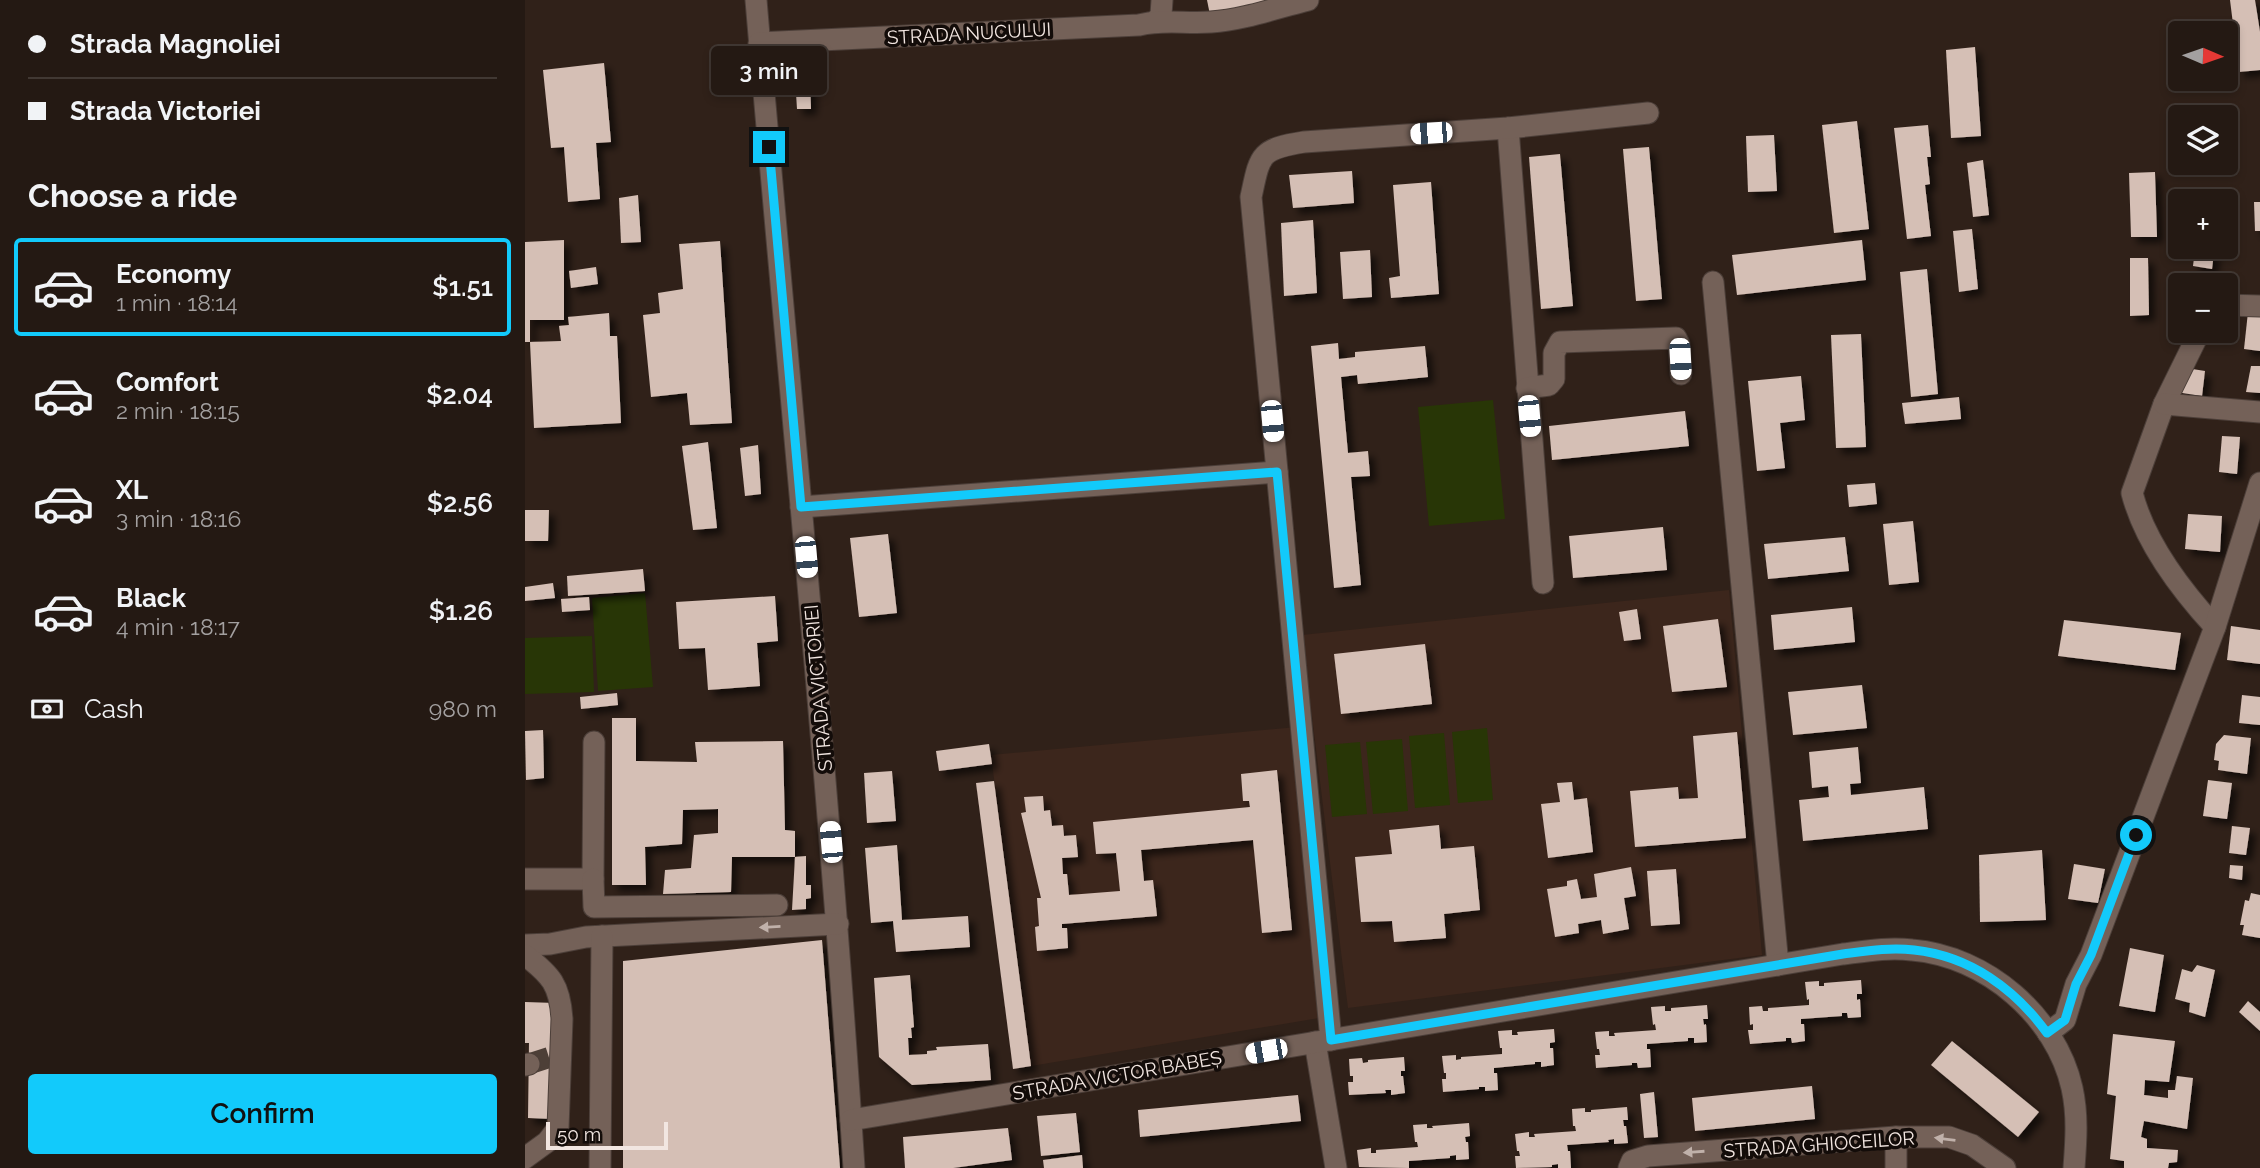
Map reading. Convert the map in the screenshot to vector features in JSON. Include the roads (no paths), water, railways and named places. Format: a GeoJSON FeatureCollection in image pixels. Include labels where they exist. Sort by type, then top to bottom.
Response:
{"type":"FeatureCollection","features":[{"type":"Feature","properties":{"kind":"street","name":"STRADA VICTORIEI"},"geometry":{"type":"LineString","coordinates":[[756,0],[838,924],[854,1168]]}},
{"type":"Feature","properties":{"kind":"street"},"geometry":{"type":"LineString","coordinates":[[1156,21],[1161,15],[1162,0]]}},
{"type":"Feature","properties":{"kind":"street","name":"STRADA NUCULUI"},"geometry":{"type":"LineString","coordinates":[[759,43],[1139,25],[1156,21],[1211,22],[1244,17],[1308,0]]}},
{"type":"Feature","properties":{"kind":"street"},"geometry":{"type":"LineString","coordinates":[[1336,1168],[1251,197],[1258,163],[1268,151],[1304,142],[1508,128],[1648,113]]}},
{"type":"Feature","properties":{"kind":"street"},"geometry":{"type":"LineString","coordinates":[[1508,128],[1543,583]]}},
{"type":"Feature","properties":{"kind":"street"},"geometry":{"type":"LineString","coordinates":[[1713,282],[1778,965]]}},
{"type":"Feature","properties":{"kind":"street"},"geometry":{"type":"LineString","coordinates":[[2238,305],[2260,306]]}},
{"type":"Feature","properties":{"kind":"street"},"geometry":{"type":"LineString","coordinates":[[1527,388],[1549,385],[1554,379],[1554,353],[1560,342],[1676,338],[1679,344],[1681,374]]}},
{"type":"Feature","properties":{"kind":"street"},"geometry":{"type":"LineString","coordinates":[[2194,343],[2164,404],[2132,493],[2136,507],[2158,550],[2190,600],[2215,627]]}},
{"type":"Feature","properties":{"kind":"street"},"geometry":{"type":"LineString","coordinates":[[2164,404],[2260,412]]}},
{"type":"Feature","properties":{"kind":"street"},"geometry":{"type":"LineString","coordinates":[[801,507],[1277,472]]}},
{"type":"Feature","properties":{"kind":"street"},"geometry":{"type":"LineString","coordinates":[[2047,1033],[2065,1020],[2076,984],[2091,955],[2215,627],[2260,483]]}},
{"type":"Feature","properties":{"kind":"street"},"geometry":{"type":"LineString","coordinates":[[594,741],[594,907],[777,905]]}},
{"type":"Feature","properties":{"kind":"street"},"geometry":{"type":"LineString","coordinates":[[525,879],[593,879]]}},
{"type":"Feature","properties":{"kind":"street"},"geometry":{"type":"LineString","coordinates":[[525,945],[602,936],[838,924]]}},
{"type":"Feature","properties":{"kind":"street"},"geometry":{"type":"LineString","coordinates":[[600,1168],[602,936]]}},
{"type":"Feature","properties":{"kind":"street","name":"STRADA VICTOR BABEȘ"},"geometry":{"type":"LineString","coordinates":[[851,1120],[1778,965],[1882,950],[1911,949],[1930,952],[1968,965],[1990,977],[2021,1001],[2047,1033],[2064,1064],[2072,1087],[2077,1136],[2074,1168]]}},
{"type":"Feature","properties":{"kind":"street"},"geometry":{"type":"LineString","coordinates":[[525,956],[546,972],[559,992],[561,1002],[557,1055],[558,1128],[547,1142],[525,1158]]}},
{"type":"Feature","properties":{"kind":"street"},"geometry":{"type":"LineString","coordinates":[[1896,1137],[1896,1168]]}},
{"type":"Feature","properties":{"kind":"street","name":"STRADA GHIOCEILOR"},"geometry":{"type":"LineString","coordinates":[[1629,1168],[1632,1161],[1648,1156],[1896,1137],[1949,1137],[1972,1145],[2005,1168]]}},
{"type":"Feature","properties":{"kind":"tunnel"},"geometry":{"type":"LineString","coordinates":[[529,1064],[554,1056]]}}]}
